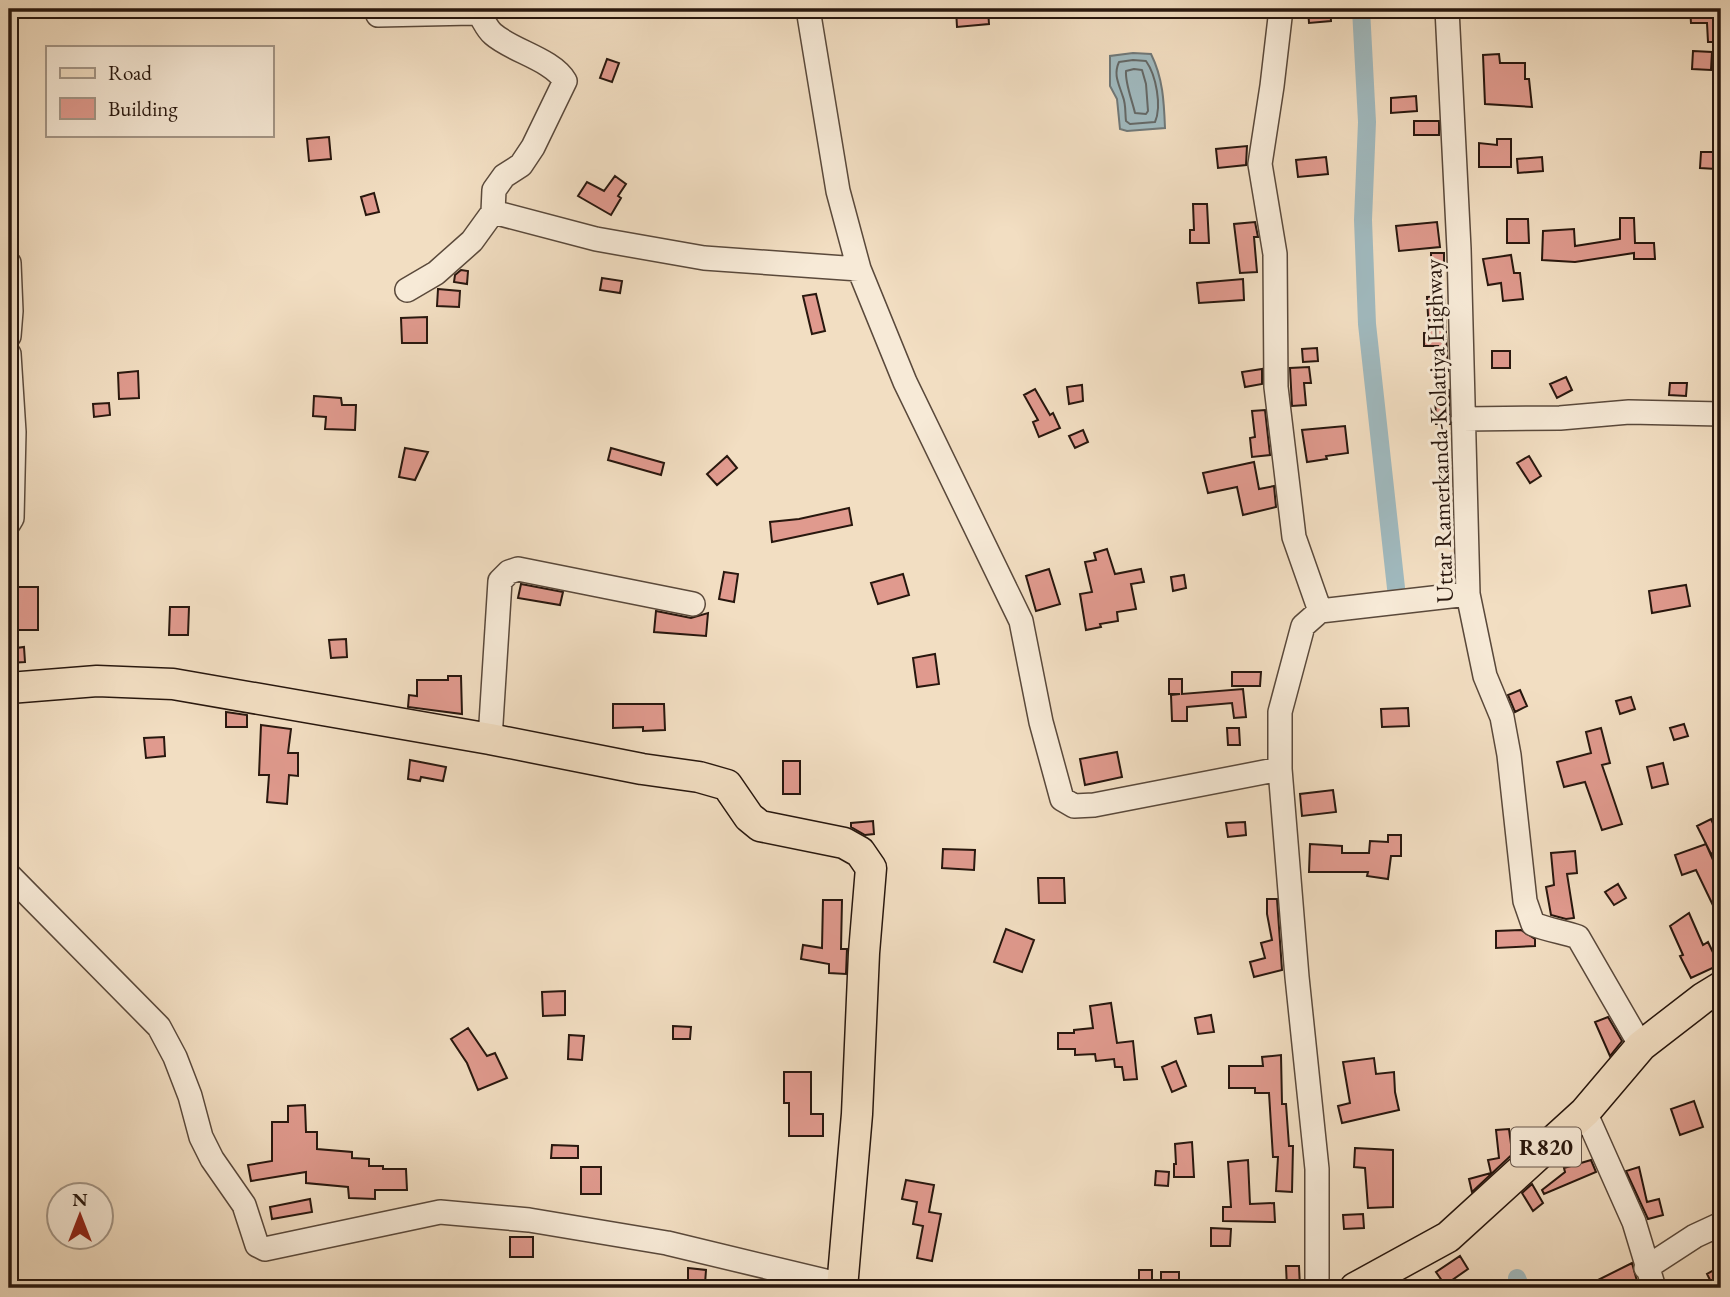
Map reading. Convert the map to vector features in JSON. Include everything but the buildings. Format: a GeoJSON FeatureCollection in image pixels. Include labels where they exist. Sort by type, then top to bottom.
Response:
{"type":"FeatureCollection","features":[{"type":"Feature","properties":{"kind":"main road"},"geometry":{"type":"LineString","coordinates":[[9,688],[97,681],[173,684],[699,777],[727,785],[749,817],[760,826],[844,843],[859,852],[871,868],[864,953],[857,1114],[842,1287]]}},
{"type":"Feature","properties":{"kind":"main road","name":"R820"},"geometry":{"type":"LineString","coordinates":[[1355,1288],[1447,1237],[1585,1111],[1641,1046],[1721,987]]}},
{"type":"Feature","properties":{"kind":"street"},"geometry":{"type":"LineString","coordinates":[[808,9],[838,191],[859,269],[905,382],[1021,621],[1041,722],[1062,799],[1074,806],[1094,805],[1280,769]]}},
{"type":"Feature","properties":{"kind":"street"},"geometry":{"type":"LineString","coordinates":[[1281,9],[1260,164],[1275,254],[1276,387],[1294,537],[1320,611]]}},
{"type":"Feature","properties":{"kind":"street","name":"Uttar Ramerkanda-Kolatiya Highway"},"geometry":{"type":"LineString","coordinates":[[1447,9],[1459,249],[1468,594],[1485,676],[1502,717],[1510,755],[1525,901],[1533,924],[1578,937],[1641,1046]]}},
{"type":"Feature","properties":{"kind":"street"},"geometry":{"type":"LineString","coordinates":[[378,15],[480,15],[494,36],[549,66],[564,78],[564,85],[521,165],[504,176],[494,190],[493,212],[472,241],[436,273],[407,290]]}},
{"type":"Feature","properties":{"kind":"street"},"geometry":{"type":"LineString","coordinates":[[493,212],[597,239],[704,258],[859,269]]}},
{"type":"Feature","properties":{"kind":"street"},"geometry":{"type":"LineString","coordinates":[[9,263],[9,336]]}},
{"type":"Feature","properties":{"kind":"street"},"geometry":{"type":"LineString","coordinates":[[9,354],[14,432],[12,519],[9,523]]}},
{"type":"Feature","properties":{"kind":"street"},"geometry":{"type":"LineString","coordinates":[[1463,419],[1560,418],[1629,412],[1721,414]]}},
{"type":"Feature","properties":{"kind":"street"},"geometry":{"type":"LineString","coordinates":[[490,740],[500,581],[509,572],[518,569],[693,604]]}},
{"type":"Feature","properties":{"kind":"street"},"geometry":{"type":"LineString","coordinates":[[1317,1288],[1317,1169],[1297,977],[1280,769],[1280,712],[1303,626],[1320,611],[1468,594]]}},
{"type":"Feature","properties":{"kind":"street"},"geometry":{"type":"LineString","coordinates":[[9,875],[159,1027],[175,1057],[190,1096],[201,1137],[212,1159],[244,1205],[257,1245],[265,1249],[440,1212],[529,1220],[667,1243],[842,1287]]}},
{"type":"Feature","properties":{"kind":"street"},"geometry":{"type":"LineString","coordinates":[[1585,1111],[1634,1222],[1650,1278],[1695,1236],[1721,1224]]}},
{"type":"Feature","properties":{"kind":"water"},"geometry":{"type":"Polygon","coordinates":[[[1151,54],[1155,63],[1162,90],[1165,128],[1127,131],[1120,129],[1117,99],[1110,86],[1110,56],[1151,54]]]}},
{"type":"Feature","properties":{"kind":"waterway"},"geometry":{"type":"LineString","coordinates":[[1361,9],[1367,122],[1363,220],[1367,324],[1397,597]]}},
{"type":"Feature","properties":{"kind":"waterway"},"geometry":{"type":"LineString","coordinates":[[1517,1278],[1521,1288]]}}]}
